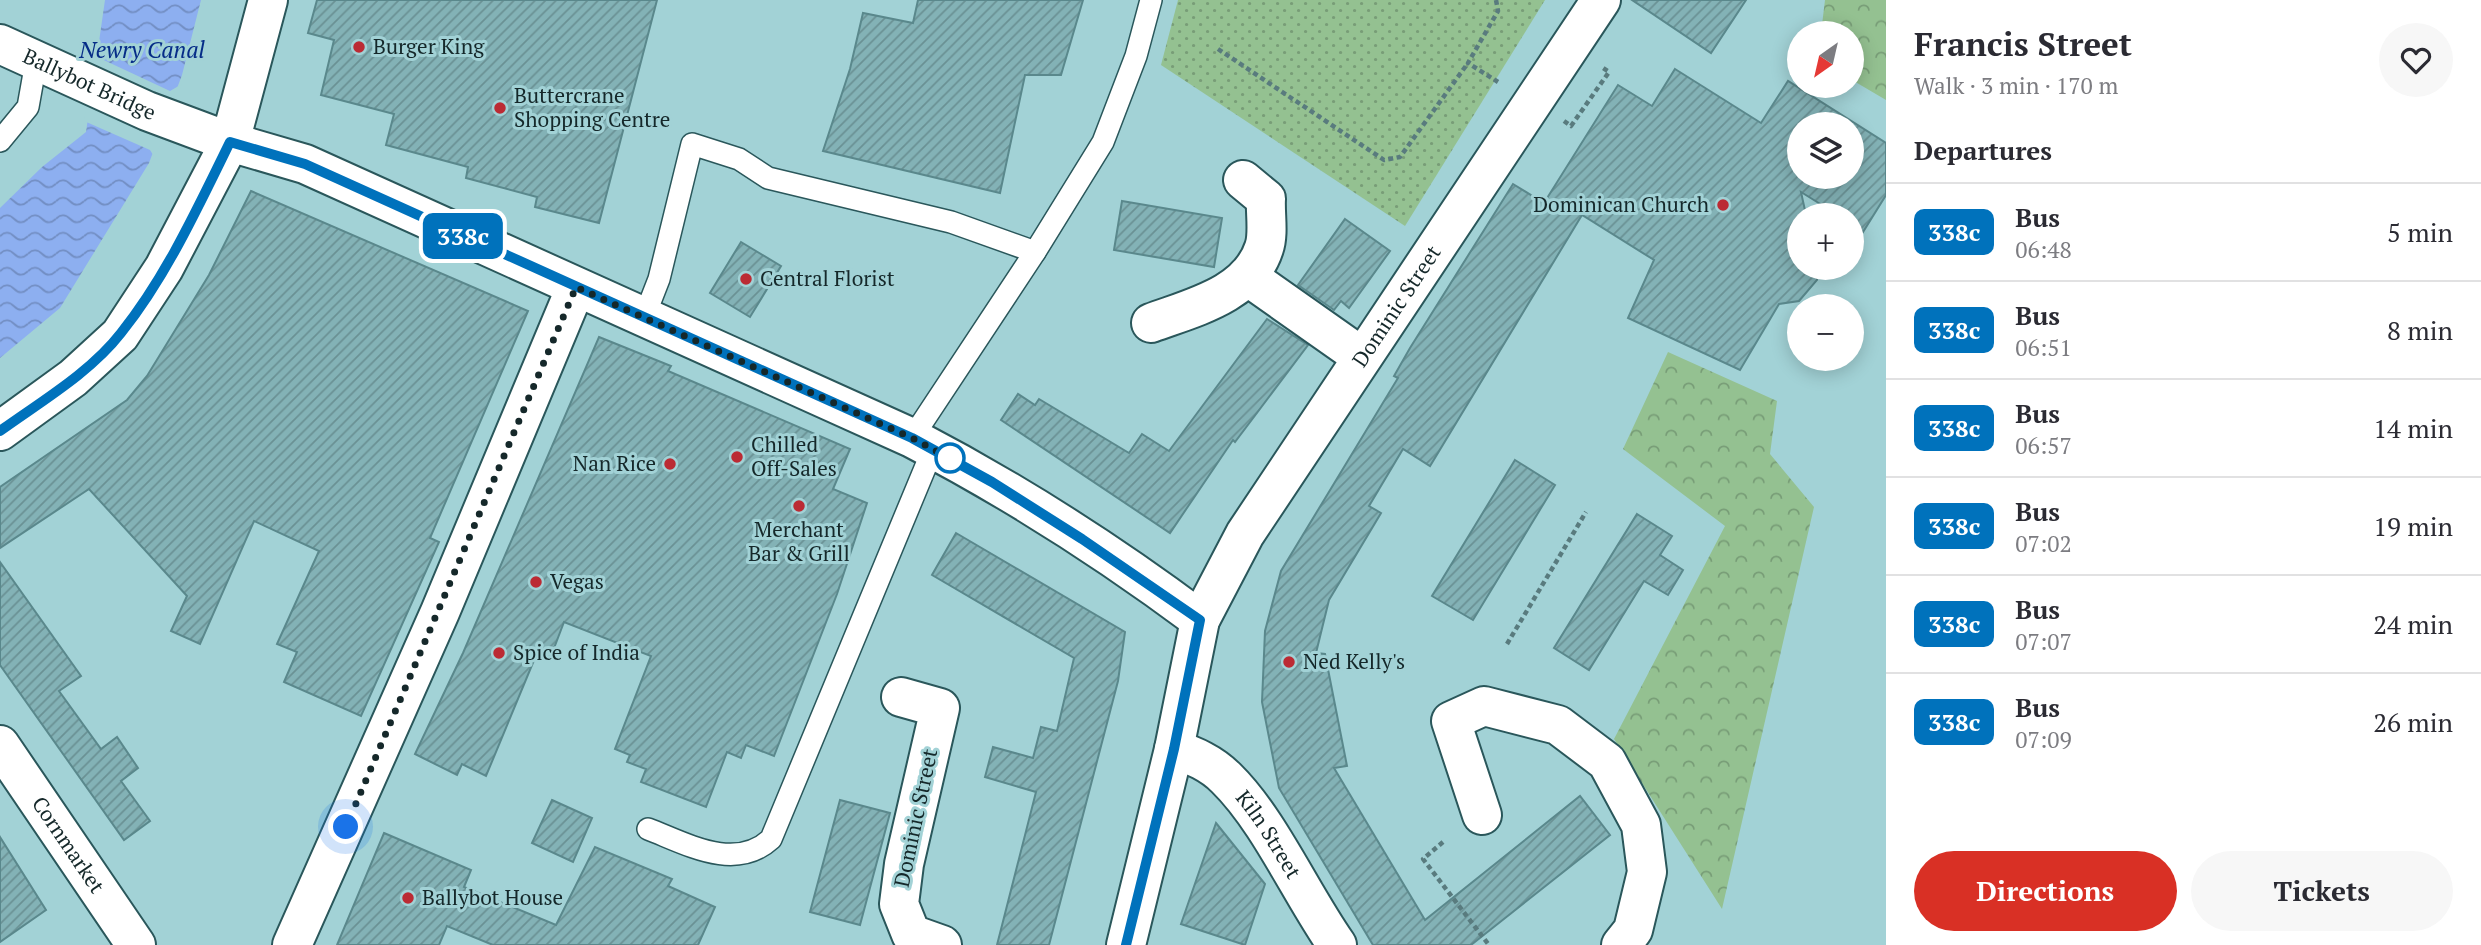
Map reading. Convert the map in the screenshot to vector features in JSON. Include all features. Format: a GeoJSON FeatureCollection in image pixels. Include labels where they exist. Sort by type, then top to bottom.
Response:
{"type":"FeatureCollection","features":[{"type":"Feature","properties":{"kind":"street"},"geometry":{"type":"LineString","coordinates":[[0,431],[73,378],[120,335],[164,268],[230,142],[268,0]]}},
{"type":"Feature","properties":{"kind":"street","name":"Dominic Street"},"geometry":{"type":"LineString","coordinates":[[1126,945],[1174,749],[1200,620],[1245,534],[1601,0]]}},
{"type":"Feature","properties":{"kind":"street","name":"Ballybot Bridge"},"geometry":{"type":"LineString","coordinates":[[0,44],[34,79],[305,164],[576,287],[645,315],[923,443],[1105,553],[1200,620]]}},
{"type":"Feature","properties":{"kind":"street"},"geometry":{"type":"LineString","coordinates":[[1151,323],[1217,298],[1247,276],[1265,247],[1266,199],[1243,180]]}},
{"type":"Feature","properties":{"kind":"street"},"geometry":{"type":"LineString","coordinates":[[1247,276],[1362,357]]}},
{"type":"Feature","properties":{"kind":"street"},"geometry":{"type":"LineString","coordinates":[[292,945],[440,612],[576,287]]}},
{"type":"Feature","properties":{"kind":"street","name":"Dominic Street"},"geometry":{"type":"LineString","coordinates":[[901,697],[940,708],[904,864],[899,904],[911,934],[942,945]]}},
{"type":"Feature","properties":{"kind":"street"},"geometry":{"type":"LineString","coordinates":[[1482,816],[1451,721],[1484,706],[1558,725],[1607,762],[1640,825],[1647,872],[1633,929],[1621,945]]}},
{"type":"Feature","properties":{"kind":"street","name":"Cornmarket"},"geometry":{"type":"LineString","coordinates":[[0,745],[136,945]]}},
{"type":"Feature","properties":{"kind":"street","name":"Kiln Street"},"geometry":{"type":"LineString","coordinates":[[1174,749],[1201,759],[1226,778],[1256,817],[1337,945]]}},
{"type":"Feature","properties":{"kind":"lane"},"geometry":{"type":"LineString","coordinates":[[648,829],[712,854],[742,855],[760,849],[771,839],[923,443],[1103,142],[1136,56],[1151,0]]}},
{"type":"Feature","properties":{"kind":"lane"},"geometry":{"type":"LineString","coordinates":[[0,141],[28,107],[34,79]]}},
{"type":"Feature","properties":{"kind":"lane"},"geometry":{"type":"LineString","coordinates":[[645,315],[659,279],[692,145],[740,159],[768,178],[951,222],[1035,252]]}},
{"type":"Feature","properties":{"kind":"path"},"geometry":{"type":"LineString","coordinates":[[1218,49],[1384,160],[1401,157],[1468,63],[1498,11],[1496,0]]}},
{"type":"Feature","properties":{"kind":"path"},"geometry":{"type":"LineString","coordinates":[[1468,63],[1532,103]]}},
{"type":"Feature","properties":{"kind":"path"},"geometry":{"type":"LineString","coordinates":[[1571,127],[1609,72],[1603,68]]}},
{"type":"Feature","properties":{"kind":"path"},"geometry":{"type":"LineString","coordinates":[[1507,644],[1586,512]]}},
{"type":"Feature","properties":{"kind":"path"},"geometry":{"type":"LineString","coordinates":[[1443,842],[1423,859],[1489,945]]}},
{"type":"Feature","properties":{"kind":"green space"},"geometry":{"type":"Polygon","coordinates":[[[1178,0],[1545,0],[1405,226],[1161,65],[1178,0]]]}},
{"type":"Feature","properties":{"kind":"green space"},"geometry":{"type":"Polygon","coordinates":[[[1825,0],[1886,0],[1886,100],[1864,87],[1864,21],[1822,21],[1825,0]]]}},
{"type":"Feature","properties":{"kind":"green space"},"geometry":{"type":"Polygon","coordinates":[[[1668,352],[1777,401],[1770,454],[1814,507],[1722,909],[1614,739],[1725,526],[1623,449],[1668,352]]]}},
{"type":"Feature","properties":{"kind":"water","name":"Newry Canal"},"geometry":{"type":"Polygon","coordinates":[[[105,0],[201,0],[182,75],[149,163],[60,308],[0,358],[0,208],[42,167],[86,132],[105,0]]]}},
{"type":"Feature","properties":{"kind":"pier"},"geometry":{"type":"Polygon","coordinates":[[[93,55],[170,91],[182,84],[155,158],[150,150],[84,121],[93,55]]]}},
{"type":"Feature","properties":{"kind":"building","name":"Buttercrane Shopping Centre"},"geometry":{"type":"Polygon","coordinates":[[[317,0],[657,0],[599,223],[535,207],[537,197],[466,178],[468,167],[386,145],[394,114],[321,95],[334,40],[308,33],[317,0]]]}},
{"type":"Feature","properties":{"kind":"building"},"geometry":{"type":"Polygon","coordinates":[[[918,0],[1083,0],[1061,75],[1025,75],[1000,193],[823,151],[850,69],[863,13],[913,23],[918,0]]]}},
{"type":"Feature","properties":{"kind":"building"},"geometry":{"type":"Polygon","coordinates":[[[1632,0],[1746,0],[1711,53],[1632,0]]]}},
{"type":"Feature","properties":{"kind":"building"},"geometry":{"type":"Polygon","coordinates":[[[1675,69],[1761,123],[1787,83],[1787,98],[1815,98],[1837,112],[1787,112],[1787,189],[1864,189],[1864,129],[1886,143],[1886,195],[1864,230],[1864,203],[1819,203],[1801,192],[1803,203],[1787,203],[1787,280],[1817,280],[1805,294],[1787,294],[1787,303],[1779,304],[1740,370],[1628,318],[1654,260],[1582,215],[1430,466],[1403,449],[1369,506],[1381,513],[1329,600],[1316,653],[1325,654],[1347,766],[1334,768],[1425,920],[1580,796],[1610,835],[1471,945],[1373,945],[1279,788],[1262,702],[1265,631],[1281,571],[1398,378],[1394,376],[1410,348],[1513,184],[1544,203],[1618,85],[1652,106],[1675,69]]]}},
{"type":"Feature","properties":{"kind":"building"},"geometry":{"type":"Polygon","coordinates":[[[251,191],[528,311],[430,538],[439,542],[361,716],[284,682],[297,652],[277,644],[319,551],[254,521],[200,644],[171,631],[187,596],[89,489],[0,548],[0,487],[127,400],[147,376],[209,275],[251,191]]]}},
{"type":"Feature","properties":{"kind":"building"},"geometry":{"type":"Polygon","coordinates":[[[1122,201],[1222,218],[1214,267],[1114,250],[1122,201]]]}},
{"type":"Feature","properties":{"kind":"building"},"geometry":{"type":"Polygon","coordinates":[[[1345,219],[1390,251],[1349,308],[1341,301],[1334,310],[1298,285],[1345,219]]]}},
{"type":"Feature","properties":{"kind":"building","name":"Central Florist"},"geometry":{"type":"Polygon","coordinates":[[[741,242],[781,266],[750,317],[710,293],[741,242]]]}},
{"type":"Feature","properties":{"kind":"building"},"geometry":{"type":"Polygon","coordinates":[[[1267,319],[1308,345],[1235,442],[1233,440],[1170,533],[1001,420],[1018,394],[1035,405],[1039,399],[1129,453],[1142,434],[1169,451],[1267,319]]]}},
{"type":"Feature","properties":{"kind":"building"},"geometry":{"type":"Polygon","coordinates":[[[599,337],[671,366],[668,371],[850,449],[833,489],[867,503],[837,594],[774,756],[746,745],[741,758],[727,752],[706,807],[641,782],[646,769],[627,762],[630,755],[615,749],[651,656],[564,622],[551,656],[537,653],[486,776],[462,764],[457,775],[415,754],[463,653],[599,337]]]}},
{"type":"Feature","properties":{"kind":"building"},"geometry":{"type":"Polygon","coordinates":[[[1515,460],[1555,485],[1473,620],[1432,596],[1515,460]]]}},
{"type":"Feature","properties":{"kind":"building"},"geometry":{"type":"Polygon","coordinates":[[[1637,514],[1672,536],[1660,555],[1683,570],[1668,595],[1644,581],[1589,670],[1554,648],[1637,514]]]}},
{"type":"Feature","properties":{"kind":"building"},"geometry":{"type":"Polygon","coordinates":[[[956,533],[1125,632],[1118,681],[1049,945],[997,945],[1036,792],[985,777],[993,747],[1033,758],[1041,727],[1057,731],[1074,658],[932,575],[956,533]]]}},
{"type":"Feature","properties":{"kind":"building"},"geometry":{"type":"Polygon","coordinates":[[[0,562],[81,676],[59,691],[101,749],[117,737],[138,768],[121,781],[150,821],[124,840],[0,665],[0,562]]]}},
{"type":"Feature","properties":{"kind":"building"},"geometry":{"type":"Polygon","coordinates":[[[552,800],[592,818],[573,862],[532,843],[552,800]]]}},
{"type":"Feature","properties":{"kind":"building"},"geometry":{"type":"Polygon","coordinates":[[[840,800],[890,813],[860,925],[810,912],[840,800]]]}},
{"type":"Feature","properties":{"kind":"building"},"geometry":{"type":"Polygon","coordinates":[[[1216,823],[1265,884],[1245,945],[1181,924],[1216,823]]]}},
{"type":"Feature","properties":{"kind":"building"},"geometry":{"type":"Polygon","coordinates":[[[384,833],[471,870],[464,887],[556,925],[595,847],[672,879],[668,886],[715,907],[698,945],[493,945],[447,926],[439,945],[337,945],[384,833]]]}},
{"type":"Feature","properties":{"kind":"building"},"geometry":{"type":"Polygon","coordinates":[[[0,837],[46,910],[0,942],[0,837]]]}},
{"type":"Feature","properties":{"kind":"bus line","name":"338c"},"geometry":{"type":"LineString","coordinates":[[0,431],[73,378],[120,335],[164,268],[230,142],[305,164],[576,287],[645,315],[933,449],[992,482],[1105,553],[1200,620],[1174,749],[1126,945]]}},
{"type":"Feature","properties":{"kind":"place","name":"Burger King"},"geometry":{"type":"Point","coordinates":[359,47]}},
{"type":"Feature","properties":{"kind":"place","name":"Buttercrane Shopping Centre"},"geometry":{"type":"Point","coordinates":[500,108]}},
{"type":"Feature","properties":{"kind":"place","name":"Dominican Church"},"geometry":{"type":"Point","coordinates":[1723,205]}},
{"type":"Feature","properties":{"kind":"place","name":"Central Florist"},"geometry":{"type":"Point","coordinates":[746,279]}},
{"type":"Feature","properties":{"kind":"place","name":"Chilled Off-Sales"},"geometry":{"type":"Point","coordinates":[737,457]}},
{"type":"Feature","properties":{"kind":"place","name":"Nan Rice"},"geometry":{"type":"Point","coordinates":[670,464]}},
{"type":"Feature","properties":{"kind":"place","name":"Merchant Bar & Grill"},"geometry":{"type":"Point","coordinates":[799,506]}},
{"type":"Feature","properties":{"kind":"place","name":"Vegas"},"geometry":{"type":"Point","coordinates":[536,582]}},
{"type":"Feature","properties":{"kind":"place","name":"Spice of India"},"geometry":{"type":"Point","coordinates":[499,653]}},
{"type":"Feature","properties":{"kind":"place","name":"Ned Kelly's"},"geometry":{"type":"Point","coordinates":[1289,662]}},
{"type":"Feature","properties":{"kind":"place","name":"Ballybot House"},"geometry":{"type":"Point","coordinates":[408,898]}},
{"type":"Feature","properties":{"kind":"route"},"geometry":{"type":"LineString","coordinates":[[346,827],[440,612],[576,287],[645,315],[912,438],[953,460],[950,458]]}}]}
